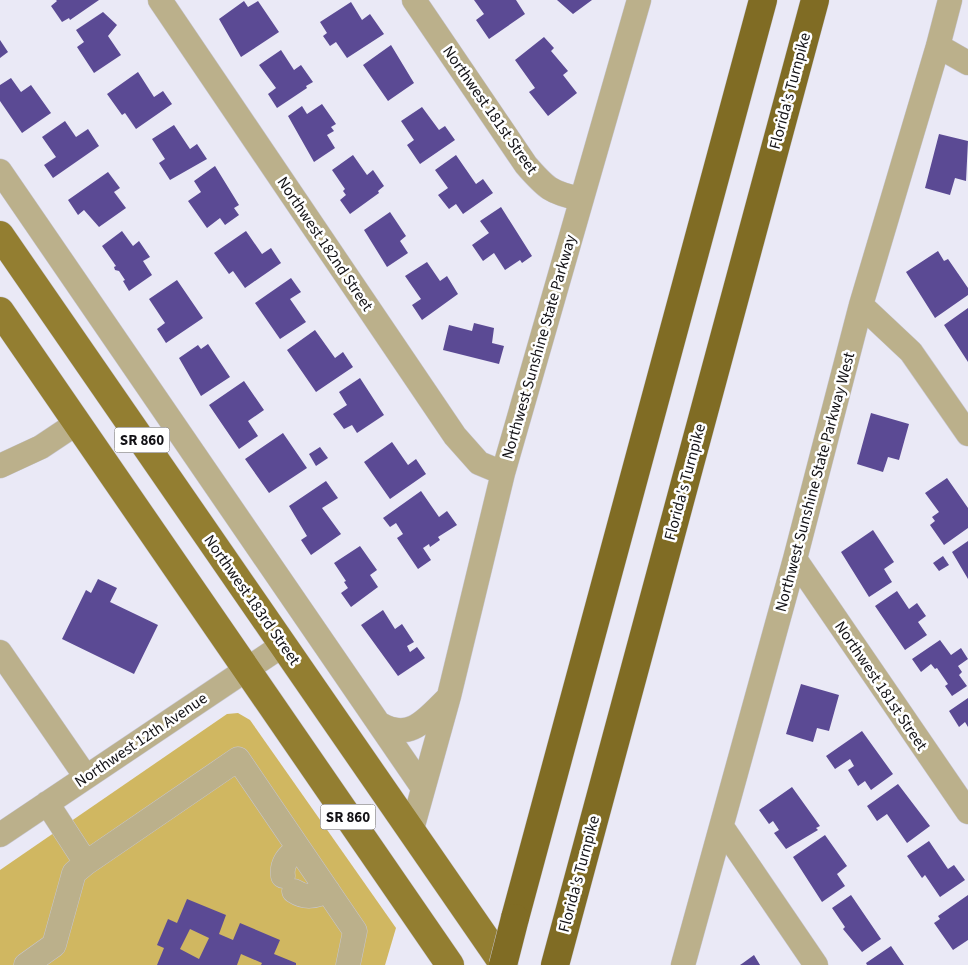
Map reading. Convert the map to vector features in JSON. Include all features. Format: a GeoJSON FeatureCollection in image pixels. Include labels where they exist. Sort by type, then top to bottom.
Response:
{"type":"FeatureCollection","features":[{"type":"Feature","properties":{"kind":"highway"},"geometry":{"type":"LineString","coordinates":[[504,965],[515,918],[763,0]]}},
{"type":"Feature","properties":{"kind":"highway","name":"Florida's Turnpike"},"geometry":{"type":"LineString","coordinates":[[555,965],[815,0]]}},
{"type":"Feature","properties":{"kind":"main road","name":"Northwest 183rd Street"},"geometry":{"type":"LineString","coordinates":[[0,235],[412,829],[504,965]]}},
{"type":"Feature","properties":{"kind":"main road","name":"SR 860"},"geometry":{"type":"LineString","coordinates":[[3,321],[77,423],[450,965]]}},
{"type":"Feature","properties":{"kind":"street","name":"Northwest 182nd Street"},"geometry":{"type":"LineString","coordinates":[[160,0],[455,436],[479,463],[504,473]]}},
{"type":"Feature","properties":{"kind":"street","name":"Northwest 181st Street"},"geometry":{"type":"LineString","coordinates":[[414,0],[526,165],[542,184],[557,194],[581,200]]}},
{"type":"Feature","properties":{"kind":"street","name":"Northwest Sunshine State Parkway"},"geometry":{"type":"LineString","coordinates":[[412,829],[449,696],[504,473],[639,0]]}},
{"type":"Feature","properties":{"kind":"street","name":"Northwest Sunshine State Parkway West"},"geometry":{"type":"LineString","coordinates":[[683,965],[795,560],[861,305],[950,0]]}},
{"type":"Feature","properties":{"kind":"street"},"geometry":{"type":"LineString","coordinates":[[938,46],[968,63]]}},
{"type":"Feature","properties":{"kind":"street"},"geometry":{"type":"LineString","coordinates":[[0,172],[423,788]]}},
{"type":"Feature","properties":{"kind":"street"},"geometry":{"type":"LineString","coordinates":[[861,305],[911,352],[968,434]]}},
{"type":"Feature","properties":{"kind":"street"},"geometry":{"type":"LineString","coordinates":[[0,466],[40,447],[77,423]]}},
{"type":"Feature","properties":{"kind":"street","name":"Northwest 181st Street"},"geometry":{"type":"LineString","coordinates":[[795,560],[968,812]]}},
{"type":"Feature","properties":{"kind":"street","name":"Northwest 12th Avenue"},"geometry":{"type":"LineString","coordinates":[[0,835],[283,645]]}},
{"type":"Feature","properties":{"kind":"street"},"geometry":{"type":"LineString","coordinates":[[0,652],[86,776]]}},
{"type":"Feature","properties":{"kind":"street"},"geometry":{"type":"LineString","coordinates":[[380,724],[389,729],[413,729],[422,724],[449,696]]}},
{"type":"Feature","properties":{"kind":"street"},"geometry":{"type":"LineString","coordinates":[[26,965],[54,945],[74,873],[238,759],[355,931],[348,965]]}},
{"type":"Feature","properties":{"kind":"street"},"geometry":{"type":"LineString","coordinates":[[47,803],[86,863]]}},
{"type":"Feature","properties":{"kind":"street"},"geometry":{"type":"LineString","coordinates":[[722,827],[816,965]]}},
{"type":"Feature","properties":{"kind":"street"},"geometry":{"type":"LineString","coordinates":[[298,848],[285,860],[282,868],[288,884],[302,896],[314,896],[328,891]]}},
{"type":"Feature","properties":{"kind":"shaded area"},"geometry":{"type":"Polygon","coordinates":[[[238,713],[250,720],[396,928],[385,965],[0,965],[0,870],[227,714],[238,713]]]}},
{"type":"Feature","properties":{"kind":"building"},"geometry":{"type":"Polygon","coordinates":[[[56,0],[99,0],[70,20],[69,18],[62,22],[51,6],[56,0]]]}},
{"type":"Feature","properties":{"kind":"building"},"geometry":{"type":"Polygon","coordinates":[[[474,0],[516,0],[525,14],[489,39],[476,20],[484,14],[474,0]]]}},
{"type":"Feature","properties":{"kind":"building"},"geometry":{"type":"Polygon","coordinates":[[[557,0],[592,0],[573,14],[557,0]]]}},
{"type":"Feature","properties":{"kind":"building"},"geometry":{"type":"Polygon","coordinates":[[[244,1],[248,7],[258,1],[279,32],[241,57],[219,19],[244,1]]]}},
{"type":"Feature","properties":{"kind":"building"},"geometry":{"type":"Polygon","coordinates":[[[351,2],[362,20],[370,14],[384,34],[347,58],[336,42],[330,46],[323,36],[327,33],[320,22],[351,2]]]}},
{"type":"Feature","properties":{"kind":"building"},"geometry":{"type":"Polygon","coordinates":[[[103,12],[117,25],[108,36],[121,55],[94,73],[77,47],[84,42],[76,30],[103,12]]]}},
{"type":"Feature","properties":{"kind":"building"},"geometry":{"type":"Polygon","coordinates":[[[544,37],[554,48],[551,51],[568,71],[563,75],[577,93],[548,116],[529,92],[535,88],[515,60],[544,37]]]}},
{"type":"Feature","properties":{"kind":"building"},"geometry":{"type":"Polygon","coordinates":[[[0,40],[8,52],[0,58],[0,40]]]}},
{"type":"Feature","properties":{"kind":"building"},"geometry":{"type":"Polygon","coordinates":[[[391,45],[414,83],[388,101],[363,65],[391,45]]]}},
{"type":"Feature","properties":{"kind":"building"},"geometry":{"type":"Polygon","coordinates":[[[281,50],[294,70],[301,65],[313,82],[277,108],[268,94],[276,88],[259,65],[281,50]]]}},
{"type":"Feature","properties":{"kind":"building"},"geometry":{"type":"Polygon","coordinates":[[[138,72],[154,97],[163,91],[172,104],[136,129],[125,113],[122,115],[107,94],[138,72]]]}},
{"type":"Feature","properties":{"kind":"building"},"geometry":{"type":"Polygon","coordinates":[[[11,78],[21,92],[31,85],[51,113],[22,133],[0,101],[0,85],[11,78]]]}},
{"type":"Feature","properties":{"kind":"building"},"geometry":{"type":"Polygon","coordinates":[[[322,104],[336,124],[331,127],[334,131],[327,135],[335,148],[314,162],[288,116],[302,106],[307,114],[322,104]]]}},
{"type":"Feature","properties":{"kind":"building"},"geometry":{"type":"Polygon","coordinates":[[[422,107],[439,130],[445,126],[455,140],[420,164],[407,145],[414,140],[401,121],[422,107]]]}},
{"type":"Feature","properties":{"kind":"building"},"geometry":{"type":"Polygon","coordinates":[[[65,121],[76,137],[88,129],[99,146],[53,178],[44,165],[56,157],[42,137],[65,121]]]}},
{"type":"Feature","properties":{"kind":"building"},"geometry":{"type":"Polygon","coordinates":[[[174,125],[190,149],[197,144],[207,159],[170,180],[159,163],[165,159],[152,139],[174,125]]]}},
{"type":"Feature","properties":{"kind":"building"},"geometry":{"type":"Polygon","coordinates":[[[939,134],[968,141],[966,181],[955,178],[950,195],[925,188],[939,134]]]}},
{"type":"Feature","properties":{"kind":"building"},"geometry":{"type":"Polygon","coordinates":[[[353,155],[367,175],[373,170],[384,186],[378,191],[379,193],[350,214],[340,200],[346,195],[343,191],[345,189],[332,170],[353,155]]]}},
{"type":"Feature","properties":{"kind":"building"},"geometry":{"type":"Polygon","coordinates":[[[456,155],[476,184],[483,179],[493,193],[463,214],[456,204],[449,209],[438,195],[448,188],[435,170],[456,155]]]}},
{"type":"Feature","properties":{"kind":"building"},"geometry":{"type":"Polygon","coordinates":[[[215,166],[239,205],[234,208],[239,215],[225,225],[220,218],[207,228],[188,201],[201,192],[194,181],[215,166]]]}},
{"type":"Feature","properties":{"kind":"building"},"geometry":{"type":"Polygon","coordinates":[[[108,172],[120,188],[114,192],[126,208],[99,227],[84,210],[78,215],[68,200],[108,172]]]}},
{"type":"Feature","properties":{"kind":"building"},"geometry":{"type":"Polygon","coordinates":[[[501,207],[532,256],[522,263],[520,260],[505,270],[494,253],[483,261],[472,245],[489,233],[480,221],[501,207]]]}},
{"type":"Feature","properties":{"kind":"building"},"geometry":{"type":"Polygon","coordinates":[[[390,212],[406,236],[400,241],[408,253],[387,267],[364,230],[390,212]]]}},
{"type":"Feature","properties":{"kind":"building"},"geometry":{"type":"Polygon","coordinates":[[[122,231],[133,246],[139,241],[150,257],[143,261],[152,275],[129,291],[123,281],[125,280],[119,271],[115,270],[114,267],[116,266],[102,246],[122,231]]]}},
{"type":"Feature","properties":{"kind":"building"},"geometry":{"type":"Polygon","coordinates":[[[246,231],[262,254],[271,248],[281,263],[245,288],[233,271],[229,274],[214,253],[246,231]]]}},
{"type":"Feature","properties":{"kind":"building"},"geometry":{"type":"Polygon","coordinates":[[[938,251],[944,261],[948,259],[968,288],[968,295],[935,318],[906,272],[938,251]]]}},
{"type":"Feature","properties":{"kind":"building"},"geometry":{"type":"Polygon","coordinates":[[[427,262],[440,281],[447,276],[458,294],[422,320],[412,305],[421,299],[405,276],[427,262]]]}},
{"type":"Feature","properties":{"kind":"building"},"geometry":{"type":"Polygon","coordinates":[[[291,278],[301,292],[290,299],[306,322],[280,339],[255,303],[291,278]]]}},
{"type":"Feature","properties":{"kind":"building"},"geometry":{"type":"Polygon","coordinates":[[[177,280],[203,318],[166,343],[157,329],[165,323],[149,299],[177,280]]]}},
{"type":"Feature","properties":{"kind":"building"},"geometry":{"type":"Polygon","coordinates":[[[968,308],[968,362],[944,325],[968,308]]]}},
{"type":"Feature","properties":{"kind":"building"},"geometry":{"type":"Polygon","coordinates":[[[474,323],[494,328],[492,343],[504,346],[499,364],[443,350],[449,325],[472,331],[474,323]]]}},
{"type":"Feature","properties":{"kind":"building"},"geometry":{"type":"Polygon","coordinates":[[[315,330],[335,358],[343,352],[353,367],[316,392],[287,350],[315,330]]]}},
{"type":"Feature","properties":{"kind":"building"},"geometry":{"type":"Polygon","coordinates":[[[208,344],[230,377],[201,396],[179,358],[198,345],[201,349],[208,344]]]}},
{"type":"Feature","properties":{"kind":"building"},"geometry":{"type":"Polygon","coordinates":[[[360,378],[384,415],[357,433],[352,425],[344,429],[333,414],[347,405],[339,392],[360,378]]]}},
{"type":"Feature","properties":{"kind":"building"},"geometry":{"type":"Polygon","coordinates":[[[244,381],[264,410],[248,421],[258,436],[239,449],[209,405],[244,381]]]}},
{"type":"Feature","properties":{"kind":"building"},"geometry":{"type":"Polygon","coordinates":[[[871,413],[909,424],[899,460],[888,457],[883,472],[857,464],[871,413]]]}},
{"type":"Feature","properties":{"kind":"building"},"geometry":{"type":"Polygon","coordinates":[[[283,433],[307,468],[269,493],[245,459],[283,433]]]}},
{"type":"Feature","properties":{"kind":"building"},"geometry":{"type":"Polygon","coordinates":[[[392,442],[408,465],[416,459],[426,474],[390,499],[364,462],[392,442]]]}},
{"type":"Feature","properties":{"kind":"building"},"geometry":{"type":"Polygon","coordinates":[[[320,447],[328,458],[316,466],[309,454],[320,447]]]}},
{"type":"Feature","properties":{"kind":"building"},"geometry":{"type":"Polygon","coordinates":[[[947,478],[968,508],[968,528],[944,545],[930,525],[935,521],[932,517],[939,512],[925,493],[947,478]]]}},
{"type":"Feature","properties":{"kind":"building"},"geometry":{"type":"Polygon","coordinates":[[[326,481],[338,498],[322,508],[341,534],[311,555],[301,540],[307,536],[289,506],[326,481]]]}},
{"type":"Feature","properties":{"kind":"building"},"geometry":{"type":"Polygon","coordinates":[[[421,491],[439,517],[447,511],[457,525],[438,537],[440,540],[430,547],[429,544],[423,548],[431,560],[418,569],[397,538],[403,534],[396,523],[390,527],[383,518],[421,491]]]}},
{"type":"Feature","properties":{"kind":"building"},"geometry":{"type":"Polygon","coordinates":[[[873,530],[894,562],[884,569],[892,582],[869,597],[841,552],[873,530]]]}},
{"type":"Feature","properties":{"kind":"building"},"geometry":{"type":"Polygon","coordinates":[[[968,541],[968,579],[952,552],[968,541]]]}},
{"type":"Feature","properties":{"kind":"building"},"geometry":{"type":"Polygon","coordinates":[[[360,546],[377,570],[370,575],[378,587],[351,607],[341,593],[348,588],[344,582],[346,581],[334,563],[360,546]]]}},
{"type":"Feature","properties":{"kind":"building"},"geometry":{"type":"Polygon","coordinates":[[[943,556],[949,565],[939,571],[933,563],[943,556]]]}},
{"type":"Feature","properties":{"kind":"building"},"geometry":{"type":"Polygon","coordinates":[[[98,579],[117,588],[110,602],[158,625],[134,674],[62,639],[86,590],[91,593],[98,579]]]}},
{"type":"Feature","properties":{"kind":"building"},"geometry":{"type":"Polygon","coordinates":[[[897,591],[909,609],[917,603],[926,616],[918,622],[927,635],[905,650],[875,606],[897,591]]]}},
{"type":"Feature","properties":{"kind":"building"},"geometry":{"type":"Polygon","coordinates":[[[383,610],[395,629],[402,624],[414,642],[407,646],[410,652],[417,647],[425,658],[398,676],[361,625],[383,610]]]}},
{"type":"Feature","properties":{"kind":"building"},"geometry":{"type":"Polygon","coordinates":[[[940,640],[951,655],[961,648],[968,659],[958,666],[962,672],[959,675],[967,686],[952,696],[945,686],[948,684],[937,668],[935,669],[931,664],[921,672],[912,659],[940,640]]]}},
{"type":"Feature","properties":{"kind":"building"},"geometry":{"type":"Polygon","coordinates":[[[801,684],[839,695],[829,731],[817,728],[813,742],[786,734],[801,684]]]}},
{"type":"Feature","properties":{"kind":"building"},"geometry":{"type":"Polygon","coordinates":[[[968,698],[968,727],[965,722],[959,727],[949,711],[968,698]]]}},
{"type":"Feature","properties":{"kind":"building"},"geometry":{"type":"Polygon","coordinates":[[[862,731],[893,774],[871,790],[865,781],[858,786],[848,770],[854,766],[850,759],[835,769],[826,756],[862,731]]]}},
{"type":"Feature","properties":{"kind":"building"},"geometry":{"type":"Polygon","coordinates":[[[898,784],[930,826],[907,843],[887,814],[877,821],[867,806],[898,784]]]}},
{"type":"Feature","properties":{"kind":"building"},"geometry":{"type":"Polygon","coordinates":[[[792,787],[820,826],[816,828],[818,830],[786,849],[774,833],[779,830],[773,821],[769,824],[759,810],[792,787]]]}},
{"type":"Feature","properties":{"kind":"building"},"geometry":{"type":"Polygon","coordinates":[[[825,835],[847,866],[837,874],[845,886],[822,902],[793,857],[825,835]]]}},
{"type":"Feature","properties":{"kind":"building"},"geometry":{"type":"Polygon","coordinates":[[[929,841],[948,869],[954,865],[965,880],[940,897],[925,875],[922,878],[907,856],[929,841]]]}},
{"type":"Feature","properties":{"kind":"building"},"geometry":{"type":"Polygon","coordinates":[[[851,895],[881,939],[862,952],[843,929],[845,927],[832,908],[851,895]]]}},
{"type":"Feature","properties":{"kind":"building"},"geometry":{"type":"Polygon","coordinates":[[[968,895],[968,940],[953,950],[934,923],[940,919],[938,916],[968,895]]]}},
{"type":"Feature","properties":{"kind":"building"},"geometry":{"type":"Polygon","coordinates":[[[187,899],[226,915],[219,934],[233,940],[240,923],[280,940],[274,954],[296,963],[296,965],[261,965],[262,963],[241,954],[237,965],[157,965],[164,948],[157,945],[168,919],[177,923],[187,899]],[[190,929],[180,949],[199,959],[209,938],[190,929]]]}},
{"type":"Feature","properties":{"kind":"building"},"geometry":{"type":"Polygon","coordinates":[[[891,946],[904,965],[867,965],[866,963],[891,946]]]}},
{"type":"Feature","properties":{"kind":"building"},"geometry":{"type":"Polygon","coordinates":[[[754,955],[760,965],[740,965],[743,963],[754,955]]]}}]}
